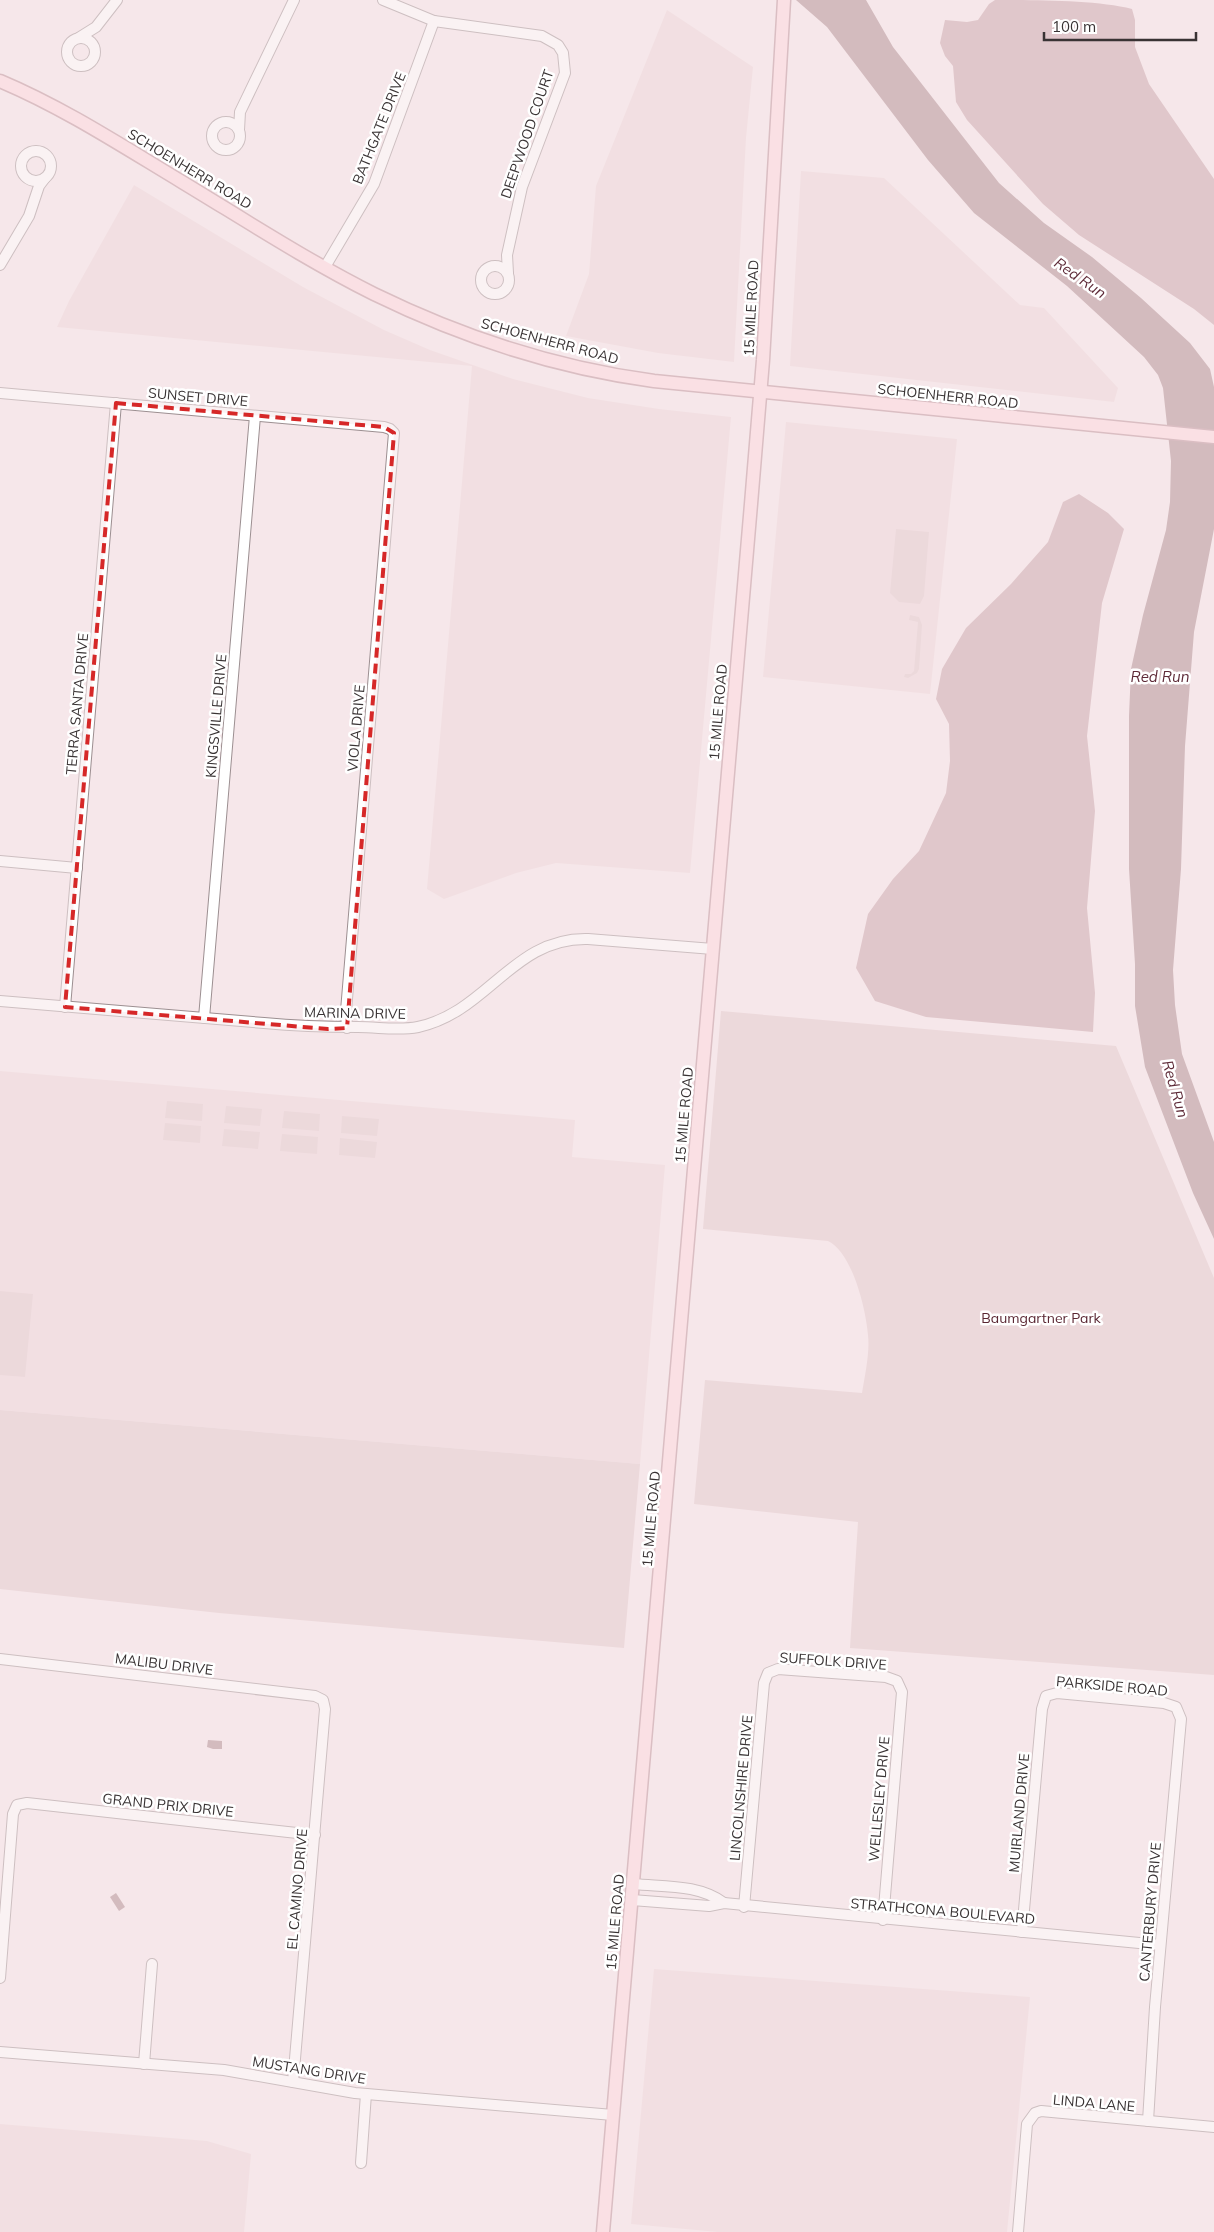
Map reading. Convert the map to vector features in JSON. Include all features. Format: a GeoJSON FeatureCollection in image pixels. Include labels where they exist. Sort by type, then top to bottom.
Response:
{"type":"FeatureCollection","features":[{"type":"Feature","properties":{"kind":"main road","name":"15 MILE ROAD"},"geometry":{"type":"LineString","coordinates":[[603,2232],[760,391],[784,0]]}},
{"type":"Feature","properties":{"kind":"main road","name":"SCHOENHERR ROAD"},"geometry":{"type":"LineString","coordinates":[[0,81],[82,122],[325,267],[373,293],[431,320],[513,350],[622,376],[1214,437]]}},
{"type":"Feature","properties":{"kind":"street"},"geometry":{"type":"LineString","coordinates":[[96,27],[95,56],[93,60],[84,66],[75,65],[68,58],[67,49],[71,41],[96,27],[117,0]]}},
{"type":"Feature","properties":{"kind":"street"},"geometry":{"type":"LineString","coordinates":[[240,112],[216,125],[211,133],[212,142],[219,149],[229,150],[237,145],[240,112],[294,0]]}},
{"type":"Feature","properties":{"kind":"street"},"geometry":{"type":"LineString","coordinates":[[383,0],[422,18],[434,21]]}},
{"type":"Feature","properties":{"kind":"street","name":"DEEPWOOD COURT"},"geometry":{"type":"LineString","coordinates":[[434,21],[542,36],[558,45],[564,53],[565,73],[522,187],[507,254],[507,288],[499,294],[489,294],[482,287],[480,278],[484,270],[507,254]]}},
{"type":"Feature","properties":{"kind":"street","name":"BATHGATE DRIVE"},"geometry":{"type":"LineString","coordinates":[[325,267],[374,184],[434,21]]}},
{"type":"Feature","properties":{"kind":"street"},"geometry":{"type":"LineString","coordinates":[[80,37],[89,39],[94,46]]}},
{"type":"Feature","properties":{"kind":"street"},"geometry":{"type":"LineString","coordinates":[[224,121],[233,124],[239,130]]}},
{"type":"Feature","properties":{"kind":"street"},"geometry":{"type":"LineString","coordinates":[[1,263],[29,216],[36,195],[50,170],[50,160],[42,153],[33,152],[25,157],[21,166],[24,174],[31,180],[36,195]]}},
{"type":"Feature","properties":{"kind":"street"},"geometry":{"type":"LineString","coordinates":[[31,180],[45,178]]}},
{"type":"Feature","properties":{"kind":"street"},"geometry":{"type":"LineString","coordinates":[[492,266],[501,267],[508,273]]}},
{"type":"Feature","properties":{"kind":"street","name":"SUNSET DRIVE"},"geometry":{"type":"LineString","coordinates":[[0,393],[384,427],[392,430]]}},
{"type":"Feature","properties":{"kind":"street","name":"TERRA SANTA DRIVE"},"geometry":{"type":"LineString","coordinates":[[65,1006],[116,403]]}},
{"type":"Feature","properties":{"kind":"street","name":"KINGSVILLE DRIVE"},"geometry":{"type":"LineString","coordinates":[[204,1018],[255,416]]}},
{"type":"Feature","properties":{"kind":"street","name":"VIOLA DRIVE"},"geometry":{"type":"LineString","coordinates":[[347,1028],[346,1010],[394,441],[392,430]]}},
{"type":"Feature","properties":{"kind":"street"},"geometry":{"type":"LineString","coordinates":[[0,862],[77,868]]}},
{"type":"Feature","properties":{"kind":"street","name":"MARINA DRIVE"},"geometry":{"type":"LineString","coordinates":[[0,1001],[347,1028],[402,1029],[438,1021],[451,1015],[474,999],[528,955],[547,945],[569,939],[713,949]]}},
{"type":"Feature","properties":{"kind":"street","name":"MALIBU DRIVE"},"geometry":{"type":"LineString","coordinates":[[0,1659],[315,1696],[323,1700]]}},
{"type":"Feature","properties":{"kind":"street","name":"SUFFOLK DRIVE"},"geometry":{"type":"LineString","coordinates":[[768,1673],[778,1669],[886,1677],[897,1681]]}},
{"type":"Feature","properties":{"kind":"street","name":"LINCOLNSHIRE DRIVE"},"geometry":{"type":"LineString","coordinates":[[744,1906],[764,1683],[768,1673]]}},
{"type":"Feature","properties":{"kind":"street","name":"WELLESLEY DRIVE"},"geometry":{"type":"LineString","coordinates":[[882,1920],[902,1692],[897,1681]]}},
{"type":"Feature","properties":{"kind":"street","name":"PARKSIDE ROAD"},"geometry":{"type":"LineString","coordinates":[[1046,1696],[1057,1693],[1164,1703],[1176,1707]]}},
{"type":"Feature","properties":{"kind":"street","name":"MUIRLAND DRIVE"},"geometry":{"type":"LineString","coordinates":[[1022,1932],[1042,1709],[1046,1696]]}},
{"type":"Feature","properties":{"kind":"street","name":"EL CAMINO DRIVE"},"geometry":{"type":"LineString","coordinates":[[293,2082],[316,1835],[325,1709],[323,1700]]}},
{"type":"Feature","properties":{"kind":"street","name":"CANTERBURY DRIVE"},"geometry":{"type":"LineString","coordinates":[[1148,2121],[1160,1945],[1181,1719],[1176,1707]]}},
{"type":"Feature","properties":{"kind":"street","name":"GRAND PRIX DRIVE"},"geometry":{"type":"LineString","coordinates":[[0,1978],[13,1814],[17,1805],[27,1803],[316,1835]]}},
{"type":"Feature","properties":{"kind":"street","name":"STRATHCONA BOULEVARD"},"geometry":{"type":"LineString","coordinates":[[634,1884],[712,1894],[724,1903]]}},
{"type":"Feature","properties":{"kind":"street"},"geometry":{"type":"LineString","coordinates":[[682,1904],[684,1889]]}},
{"type":"Feature","properties":{"kind":"street","name":"STRATHCONA BOULEVARD"},"geometry":{"type":"LineString","coordinates":[[632,1900],[709,1906],[724,1903],[882,1920],[1160,1945]]}},
{"type":"Feature","properties":{"kind":"street"},"geometry":{"type":"LineString","coordinates":[[144,2064],[152,1964]]}},
{"type":"Feature","properties":{"kind":"street","name":"MUSTANG DRIVE"},"geometry":{"type":"LineString","coordinates":[[0,2052],[224,2070],[366,2094],[613,2115]]}},
{"type":"Feature","properties":{"kind":"street"},"geometry":{"type":"LineString","coordinates":[[360,2163],[366,2094]]}},
{"type":"Feature","properties":{"kind":"street","name":"LINDA LANE"},"geometry":{"type":"LineString","coordinates":[[1018,2232],[1027,2124],[1035,2113],[1041,2111],[1214,2127]]}},
{"type":"Feature","properties":{"kind":"highlighted area"},"geometry":{"type":"Polygon","coordinates":[[[116,403],[384,427],[394,433],[347,1028],[328,1029],[65,1007],[116,403]]]}},
{"type":"Feature","properties":{"kind":"shaded area"},"geometry":{"type":"Polygon","coordinates":[[[995,0],[1084,2],[1132,9],[1135,20],[1135,47],[1149,84],[1214,179],[1214,325],[1194,309],[1079,235],[1043,204],[967,120],[956,102],[953,66],[945,56],[940,43],[945,20],[967,22],[978,20],[989,4],[995,0]]]}},
{"type":"Feature","properties":{"kind":"shaded area"},"geometry":{"type":"Polygon","coordinates":[[[667,10],[753,67],[746,138],[734,362],[658,353],[566,336],[589,274],[596,186],[667,10]]]}},
{"type":"Feature","properties":{"kind":"shaded area"},"geometry":{"type":"Polygon","coordinates":[[[801,171],[884,178],[1020,305],[1044,308],[1118,388],[1114,402],[790,366],[801,171]]]}},
{"type":"Feature","properties":{"kind":"shaded area"},"geometry":{"type":"Polygon","coordinates":[[[134,185],[303,287],[384,330],[430,350],[513,379],[588,398],[659,409],[731,417],[690,873],[556,863],[516,873],[444,899],[427,889],[472,366],[57,327],[69,301],[134,185]]]}},
{"type":"Feature","properties":{"kind":"shaded area"},"geometry":{"type":"Polygon","coordinates":[[[786,422],[957,439],[930,694],[763,677],[786,422]]]}},
{"type":"Feature","properties":{"kind":"shaded area"},"geometry":{"type":"Polygon","coordinates":[[[1079,494],[1108,513],[1124,529],[1102,603],[1087,736],[1095,811],[1087,908],[1095,993],[1093,1032],[926,1017],[875,1001],[856,968],[868,914],[893,879],[919,851],[946,793],[950,761],[949,724],[936,699],[942,669],[966,628],[1011,584],[1048,542],[1063,502],[1079,494]]]}},
{"type":"Feature","properties":{"kind":"shaded area"},"geometry":{"type":"Polygon","coordinates":[[[0,1071],[575,1120],[572,1157],[665,1165],[640,1464],[0,1410],[0,1071]]]}},
{"type":"Feature","properties":{"kind":"shaded area"},"geometry":{"type":"Polygon","coordinates":[[[654,1969],[1030,1997],[1007,2232],[718,2232],[631,2224],[654,1969]]]}},
{"type":"Feature","properties":{"kind":"shaded area"},"geometry":{"type":"Polygon","coordinates":[[[0,2124],[207,2141],[251,2154],[244,2232],[0,2232],[0,2124]]]}},
{"type":"Feature","properties":{"kind":"green space"},"geometry":{"type":"Polygon","coordinates":[[[896,529],[929,532],[924,596],[920,604],[899,602],[890,593],[896,529]]]}},
{"type":"Feature","properties":{"kind":"green space"},"geometry":{"type":"Polygon","coordinates":[[[910,615],[919,617],[922,625],[919,669],[917,673],[908,678],[904,677],[905,674],[911,674],[914,671],[918,622],[909,620],[910,615]]]}},
{"type":"Feature","properties":{"kind":"green space","name":"Baumgartner Park"},"geometry":{"type":"Polygon","coordinates":[[[721,1011],[1116,1046],[1214,1278],[1214,1675],[850,1648],[858,1522],[694,1504],[705,1380],[862,1393],[868,1349],[867,1324],[861,1297],[851,1269],[837,1247],[828,1241],[703,1229],[721,1011]]]}},
{"type":"Feature","properties":{"kind":"green space"},"geometry":{"type":"Polygon","coordinates":[[[167,1101],[203,1104],[202,1121],[165,1118],[167,1101]]]}},
{"type":"Feature","properties":{"kind":"green space"},"geometry":{"type":"Polygon","coordinates":[[[226,1106],[262,1109],[260,1126],[224,1123],[226,1106]]]}},
{"type":"Feature","properties":{"kind":"green space"},"geometry":{"type":"Polygon","coordinates":[[[284,1111],[320,1114],[319,1131],[282,1128],[284,1111]]]}},
{"type":"Feature","properties":{"kind":"green space"},"geometry":{"type":"Polygon","coordinates":[[[342,1116],[379,1119],[377,1136],[341,1133],[342,1116]]]}},
{"type":"Feature","properties":{"kind":"green space"},"geometry":{"type":"Polygon","coordinates":[[[165,1123],[201,1126],[200,1143],[163,1140],[165,1123]]]}},
{"type":"Feature","properties":{"kind":"green space"},"geometry":{"type":"Polygon","coordinates":[[[224,1129],[260,1132],[258,1149],[222,1146],[224,1129]]]}},
{"type":"Feature","properties":{"kind":"green space"},"geometry":{"type":"Polygon","coordinates":[[[282,1134],[318,1137],[317,1154],[280,1151],[282,1134]]]}},
{"type":"Feature","properties":{"kind":"green space"},"geometry":{"type":"Polygon","coordinates":[[[340,1138],[377,1142],[375,1158],[339,1155],[340,1138]]]}},
{"type":"Feature","properties":{"kind":"green space"},"geometry":{"type":"Polygon","coordinates":[[[0,1291],[33,1294],[25,1377],[0,1375],[0,1291]]]}},
{"type":"Feature","properties":{"kind":"green space"},"geometry":{"type":"Polygon","coordinates":[[[0,1410],[640,1464],[624,1648],[219,1613],[0,1589],[0,1410]]]}},
{"type":"Feature","properties":{"kind":"water","name":"Red Run"},"geometry":{"type":"Polygon","coordinates":[[[796,0],[866,0],[893,47],[999,183],[1044,223],[1092,257],[1141,298],[1190,343],[1210,369],[1214,387],[1214,529],[1194,632],[1185,746],[1181,869],[1173,970],[1175,1005],[1182,1054],[1214,1142],[1214,1239],[1193,1193],[1145,1067],[1135,1006],[1135,964],[1129,869],[1129,716],[1131,669],[1143,615],[1166,530],[1170,502],[1171,461],[1163,388],[1158,375],[1144,357],[1067,286],[974,213],[928,160],[827,27],[796,0]]]}},
{"type":"Feature","properties":{"kind":"water"},"geometry":{"type":"Polygon","coordinates":[[[208,1740],[222,1741],[222,1749],[207,1747],[208,1740]]]}},
{"type":"Feature","properties":{"kind":"water"},"geometry":{"type":"Polygon","coordinates":[[[116,1893],[125,1907],[119,1911],[110,1897],[116,1893]]]}}]}
